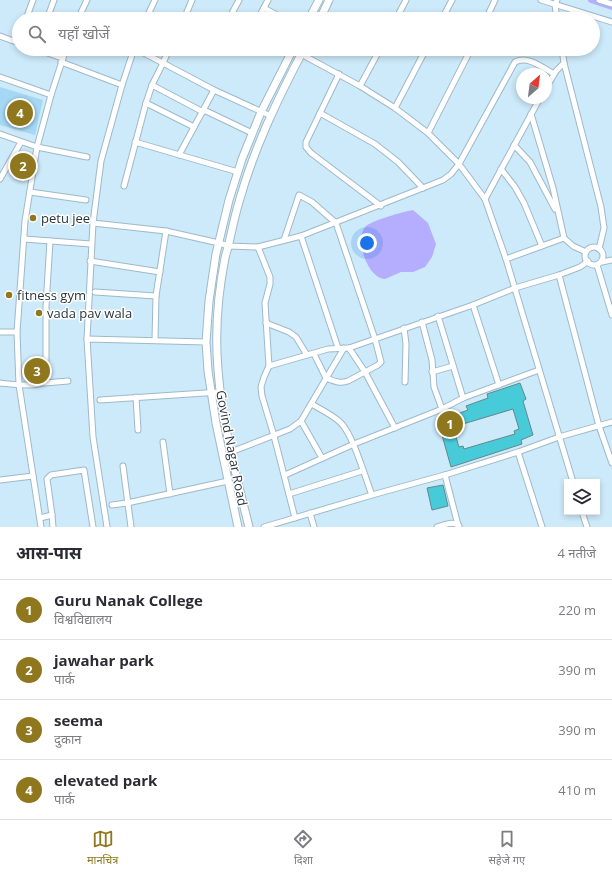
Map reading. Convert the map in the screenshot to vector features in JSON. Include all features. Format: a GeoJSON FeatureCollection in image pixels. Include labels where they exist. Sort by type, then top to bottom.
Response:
{"type":"FeatureCollection","features":[{"type":"Feature","properties":{"kind":"main road"},"geometry":{"type":"LineString","coordinates":[[313,12],[319,0]]}},
{"type":"Feature","properties":{"kind":"main road"},"geometry":{"type":"LineString","coordinates":[[323,12],[329,0]]}},
{"type":"Feature","properties":{"kind":"main road","name":"Govind Nagar Road"},"geometry":{"type":"LineString","coordinates":[[238,527],[211,393],[208,371],[206,342],[209,301],[216,254],[229,200],[242,159],[261,112],[289,56]]}},
{"type":"Feature","properties":{"kind":"main road","name":"Govind Nagar Road"},"geometry":{"type":"LineString","coordinates":[[249,527],[224,422],[220,392],[217,342],[222,278],[225,256],[229,246],[240,196],[251,163],[271,116],[301,56]]}},
{"type":"Feature","properties":{"kind":"street"},"geometry":{"type":"LineString","coordinates":[[29,12],[33,0]]}},
{"type":"Feature","properties":{"kind":"street"},"geometry":{"type":"LineString","coordinates":[[50,12],[54,0]]}},
{"type":"Feature","properties":{"kind":"street"},"geometry":{"type":"LineString","coordinates":[[81,12],[87,0]]}},
{"type":"Feature","properties":{"kind":"street"},"geometry":{"type":"LineString","coordinates":[[150,12],[156,0]]}},
{"type":"Feature","properties":{"kind":"street"},"geometry":{"type":"LineString","coordinates":[[187,12],[192,0]]}},
{"type":"Feature","properties":{"kind":"street"},"geometry":{"type":"LineString","coordinates":[[233,12],[239,0]]}},
{"type":"Feature","properties":{"kind":"street"},"geometry":{"type":"LineString","coordinates":[[262,12],[268,0]]}},
{"type":"Feature","properties":{"kind":"street"},"geometry":{"type":"LineString","coordinates":[[400,12],[406,0]]}},
{"type":"Feature","properties":{"kind":"street"},"geometry":{"type":"LineString","coordinates":[[446,12],[452,0]]}},
{"type":"Feature","properties":{"kind":"street"},"geometry":{"type":"LineString","coordinates":[[489,12],[495,0]]}},
{"type":"Feature","properties":{"kind":"street"},"geometry":{"type":"LineString","coordinates":[[541,0],[556,2],[584,12]]}},
{"type":"Feature","properties":{"kind":"street"},"geometry":{"type":"LineString","coordinates":[[599,0],[612,4]]}},
{"type":"Feature","properties":{"kind":"street"},"geometry":{"type":"LineString","coordinates":[[556,2],[557,12]]}},
{"type":"Feature","properties":{"kind":"street"},"geometry":{"type":"LineString","coordinates":[[264,8],[271,12]]}},
{"type":"Feature","properties":{"kind":"street"},"geometry":{"type":"LineString","coordinates":[[600,18],[612,22]]}},
{"type":"Feature","properties":{"kind":"street"},"geometry":{"type":"LineString","coordinates":[[0,36],[12,39]]}},
{"type":"Feature","properties":{"kind":"street"},"geometry":{"type":"LineString","coordinates":[[53,56],[122,84]]}},
{"type":"Feature","properties":{"kind":"street"},"geometry":{"type":"LineString","coordinates":[[41,527],[19,385],[17,332],[24,239],[37,147],[63,56]]}},
{"type":"Feature","properties":{"kind":"street"},"geometry":{"type":"LineString","coordinates":[[107,527],[93,437],[87,339],[90,261],[100,161],[122,84],[132,56]]}},
{"type":"Feature","properties":{"kind":"street"},"geometry":{"type":"LineString","coordinates":[[149,56],[214,90],[271,116]]}},
{"type":"Feature","properties":{"kind":"street"},"geometry":{"type":"LineString","coordinates":[[124,186],[146,103],[152,85],[166,56]]}},
{"type":"Feature","properties":{"kind":"street"},"geometry":{"type":"LineString","coordinates":[[310,56],[395,108],[428,133],[459,164],[485,199],[506,259],[572,479]]}},
{"type":"Feature","properties":{"kind":"street"},"geometry":{"type":"LineString","coordinates":[[360,86],[376,56]]}},
{"type":"Feature","properties":{"kind":"street"},"geometry":{"type":"LineString","coordinates":[[395,108],[422,56]]}},
{"type":"Feature","properties":{"kind":"street"},"geometry":{"type":"LineString","coordinates":[[428,133],[466,56]]}},
{"type":"Feature","properties":{"kind":"street"},"geometry":{"type":"LineString","coordinates":[[563,56],[601,208],[604,228],[599,249]]}},
{"type":"Feature","properties":{"kind":"street"},"geometry":{"type":"LineString","coordinates":[[93,223],[166,231],[229,246],[258,247],[301,236],[381,206],[443,180],[451,174],[459,164],[515,62],[523,59],[530,60],[554,74]]}},
{"type":"Feature","properties":{"kind":"street"},"geometry":{"type":"LineString","coordinates":[[552,78],[564,63]]}},
{"type":"Feature","properties":{"kind":"street"},"geometry":{"type":"LineString","coordinates":[[339,74],[306,142],[306,147],[310,153],[381,206]]}},
{"type":"Feature","properties":{"kind":"street"},"geometry":{"type":"LineString","coordinates":[[0,77],[51,95]]}},
{"type":"Feature","properties":{"kind":"street"},"geometry":{"type":"LineString","coordinates":[[152,85],[203,111],[252,133]]}},
{"type":"Feature","properties":{"kind":"street"},"geometry":{"type":"LineString","coordinates":[[179,155],[214,90]]}},
{"type":"Feature","properties":{"kind":"street"},"geometry":{"type":"LineString","coordinates":[[146,103],[194,128]]}},
{"type":"Feature","properties":{"kind":"street"},"geometry":{"type":"LineString","coordinates":[[485,199],[537,104]]}},
{"type":"Feature","properties":{"kind":"street"},"geometry":{"type":"LineString","coordinates":[[320,113],[375,144],[398,162],[423,188]]}},
{"type":"Feature","properties":{"kind":"street"},"geometry":{"type":"LineString","coordinates":[[531,114],[553,188],[564,238],[574,246],[586,252]]}},
{"type":"Feature","properties":{"kind":"street"},"geometry":{"type":"LineString","coordinates":[[0,134],[37,147],[87,157]]}},
{"type":"Feature","properties":{"kind":"street"},"geometry":{"type":"LineString","coordinates":[[0,179],[21,142]]}},
{"type":"Feature","properties":{"kind":"street"},"geometry":{"type":"LineString","coordinates":[[135,142],[238,172]]}},
{"type":"Feature","properties":{"kind":"street"},"geometry":{"type":"LineString","coordinates":[[514,145],[530,162],[558,215]]}},
{"type":"Feature","properties":{"kind":"street"},"geometry":{"type":"LineString","coordinates":[[501,169],[515,187],[524,203],[542,246]]}},
{"type":"Feature","properties":{"kind":"street"},"geometry":{"type":"LineString","coordinates":[[30,192],[86,200]]}},
{"type":"Feature","properties":{"kind":"street"},"geometry":{"type":"LineString","coordinates":[[284,240],[299,195],[312,202],[336,223],[375,339],[381,362],[343,383],[326,378],[314,354]]}},
{"type":"Feature","properties":{"kind":"street"},"geometry":{"type":"LineString","coordinates":[[155,340],[156,296],[166,231]]}},
{"type":"Feature","properties":{"kind":"street"},"geometry":{"type":"LineString","coordinates":[[301,236],[344,348],[365,372],[396,428]]}},
{"type":"Feature","properties":{"kind":"street"},"geometry":{"type":"LineString","coordinates":[[506,259],[564,238]]}},
{"type":"Feature","properties":{"kind":"street"},"geometry":{"type":"LineString","coordinates":[[24,239],[91,244]]}},
{"type":"Feature","properties":{"kind":"street"},"geometry":{"type":"LineString","coordinates":[[45,383],[47,374],[46,306],[50,241]]}},
{"type":"Feature","properties":{"kind":"street"},"geometry":{"type":"LineString","coordinates":[[258,247],[270,277],[270,284],[265,303],[269,366],[261,387],[264,407],[285,475],[295,518]]}},
{"type":"Feature","properties":{"kind":"street"},"geometry":{"type":"LineString","coordinates":[[586,252],[592,248],[599,249],[603,254],[600,263],[612,315]]}},
{"type":"Feature","properties":{"kind":"street"},"geometry":{"type":"LineString","coordinates":[[586,252],[586,259],[590,264],[612,260]]}},
{"type":"Feature","properties":{"kind":"street"},"geometry":{"type":"LineString","coordinates":[[90,261],[160,272]]}},
{"type":"Feature","properties":{"kind":"street"},"geometry":{"type":"LineString","coordinates":[[269,366],[328,349],[344,348],[375,339],[473,305],[515,288],[559,275],[580,267],[588,261]]}},
{"type":"Feature","properties":{"kind":"street"},"geometry":{"type":"LineString","coordinates":[[559,275],[600,426],[612,463]]}},
{"type":"Feature","properties":{"kind":"street"},"geometry":{"type":"LineString","coordinates":[[96,292],[156,296]]}},
{"type":"Feature","properties":{"kind":"street"},"geometry":{"type":"LineString","coordinates":[[473,305],[499,385]]}},
{"type":"Feature","properties":{"kind":"street"},"geometry":{"type":"LineString","coordinates":[[438,316],[463,398]]}},
{"type":"Feature","properties":{"kind":"street"},"geometry":{"type":"LineString","coordinates":[[422,322],[431,354],[434,387],[442,409]]}},
{"type":"Feature","properties":{"kind":"street"},"geometry":{"type":"LineString","coordinates":[[266,323],[289,332],[296,337],[307,355]]}},
{"type":"Feature","properties":{"kind":"street"},"geometry":{"type":"LineString","coordinates":[[404,328],[406,344],[405,382]]}},
{"type":"Feature","properties":{"kind":"street"},"geometry":{"type":"LineString","coordinates":[[0,332],[17,332]]}},
{"type":"Feature","properties":{"kind":"street"},"geometry":{"type":"LineString","coordinates":[[87,339],[206,342]]}},
{"type":"Feature","properties":{"kind":"street"},"geometry":{"type":"LineString","coordinates":[[231,452],[290,429],[301,421],[344,348]]}},
{"type":"Feature","properties":{"kind":"street"},"geometry":{"type":"LineString","coordinates":[[432,372],[453,366]]}},
{"type":"Feature","properties":{"kind":"street"},"geometry":{"type":"LineString","coordinates":[[285,475],[354,444],[442,409],[463,398],[539,370]]}},
{"type":"Feature","properties":{"kind":"street"},"geometry":{"type":"LineString","coordinates":[[0,383],[19,385],[68,381]]}},
{"type":"Feature","properties":{"kind":"street"},"geometry":{"type":"LineString","coordinates":[[100,400],[220,392]]}},
{"type":"Feature","properties":{"kind":"street"},"geometry":{"type":"LineString","coordinates":[[136,397],[138,430]]}},
{"type":"Feature","properties":{"kind":"street"},"geometry":{"type":"LineString","coordinates":[[312,404],[340,422],[354,444],[362,471],[372,494]]}},
{"type":"Feature","properties":{"kind":"street"},"geometry":{"type":"LineString","coordinates":[[301,421],[322,458]]}},
{"type":"Feature","properties":{"kind":"street"},"geometry":{"type":"LineString","coordinates":[[264,527],[372,494],[445,475],[518,452],[559,437],[612,422]]}},
{"type":"Feature","properties":{"kind":"street"},"geometry":{"type":"LineString","coordinates":[[163,442],[170,494]]}},
{"type":"Feature","properties":{"kind":"street"},"geometry":{"type":"LineString","coordinates":[[518,452],[542,527]]}},
{"type":"Feature","properties":{"kind":"street"},"geometry":{"type":"LineString","coordinates":[[123,466],[130,527]]}},
{"type":"Feature","properties":{"kind":"street"},"geometry":{"type":"LineString","coordinates":[[53,527],[47,479],[48,476],[84,470],[93,527]]}},
{"type":"Feature","properties":{"kind":"street"},"geometry":{"type":"LineString","coordinates":[[289,494],[362,471]]}},
{"type":"Feature","properties":{"kind":"street"},"geometry":{"type":"LineString","coordinates":[[445,475],[459,526]]}},
{"type":"Feature","properties":{"kind":"street"},"geometry":{"type":"LineString","coordinates":[[0,480],[33,476]]}},
{"type":"Feature","properties":{"kind":"street"},"geometry":{"type":"LineString","coordinates":[[112,505],[228,481]]}},
{"type":"Feature","properties":{"kind":"street"},"geometry":{"type":"LineString","coordinates":[[310,513],[314,527]]}},
{"type":"Feature","properties":{"kind":"street"},"geometry":{"type":"LineString","coordinates":[[40,518],[52,515]]}},
{"type":"Feature","properties":{"kind":"street"},"geometry":{"type":"LineString","coordinates":[[583,515],[587,527]]}},
{"type":"Feature","properties":{"kind":"street"},"geometry":{"type":"LineString","coordinates":[[437,527],[451,523],[459,526]]}},
{"type":"Feature","properties":{"kind":"shaded area"},"geometry":{"type":"Polygon","coordinates":[[[0,87],[43,100],[35,135],[0,125],[0,87]]]}},
{"type":"Feature","properties":{"kind":"shaded area"},"geometry":{"type":"Polygon","coordinates":[[[413,210],[428,223],[436,244],[432,257],[425,267],[413,272],[401,272],[382,279],[373,272],[365,260],[361,245],[363,231],[366,226],[375,221],[413,210]]]}},
{"type":"Feature","properties":{"kind":"building"},"geometry":{"type":"Polygon","coordinates":[[[520,383],[526,399],[523,401],[533,435],[521,440],[522,444],[451,467],[438,421],[468,410],[466,406],[488,398],[487,394],[520,383]],[[513,409],[453,427],[459,447],[463,446],[464,449],[515,434],[514,431],[519,429],[513,409]]]}},
{"type":"Feature","properties":{"kind":"building"},"geometry":{"type":"Polygon","coordinates":[[[443,485],[448,506],[432,510],[427,488],[443,485]]]}},
{"type":"Feature","properties":{"kind":"waterway"},"geometry":{"type":"LineString","coordinates":[[591,0],[612,7]]}},
{"type":"Feature","properties":{"kind":"place","name":"elevated park"},"geometry":{"type":"Point","coordinates":[20,113]}},
{"type":"Feature","properties":{"kind":"place","name":"jawahar park"},"geometry":{"type":"Point","coordinates":[23,166]}},
{"type":"Feature","properties":{"kind":"place","name":"petu jee"},"geometry":{"type":"Point","coordinates":[33,218]}},
{"type":"Feature","properties":{"kind":"place","name":"fitness gym"},"geometry":{"type":"Point","coordinates":[9,295]}},
{"type":"Feature","properties":{"kind":"place","name":"vada pav wala"},"geometry":{"type":"Point","coordinates":[39,313]}},
{"type":"Feature","properties":{"kind":"place","name":"seema"},"geometry":{"type":"Point","coordinates":[37,371]}},
{"type":"Feature","properties":{"kind":"place","name":"Guru Nanak College"},"geometry":{"type":"Point","coordinates":[450,424]}}]}
